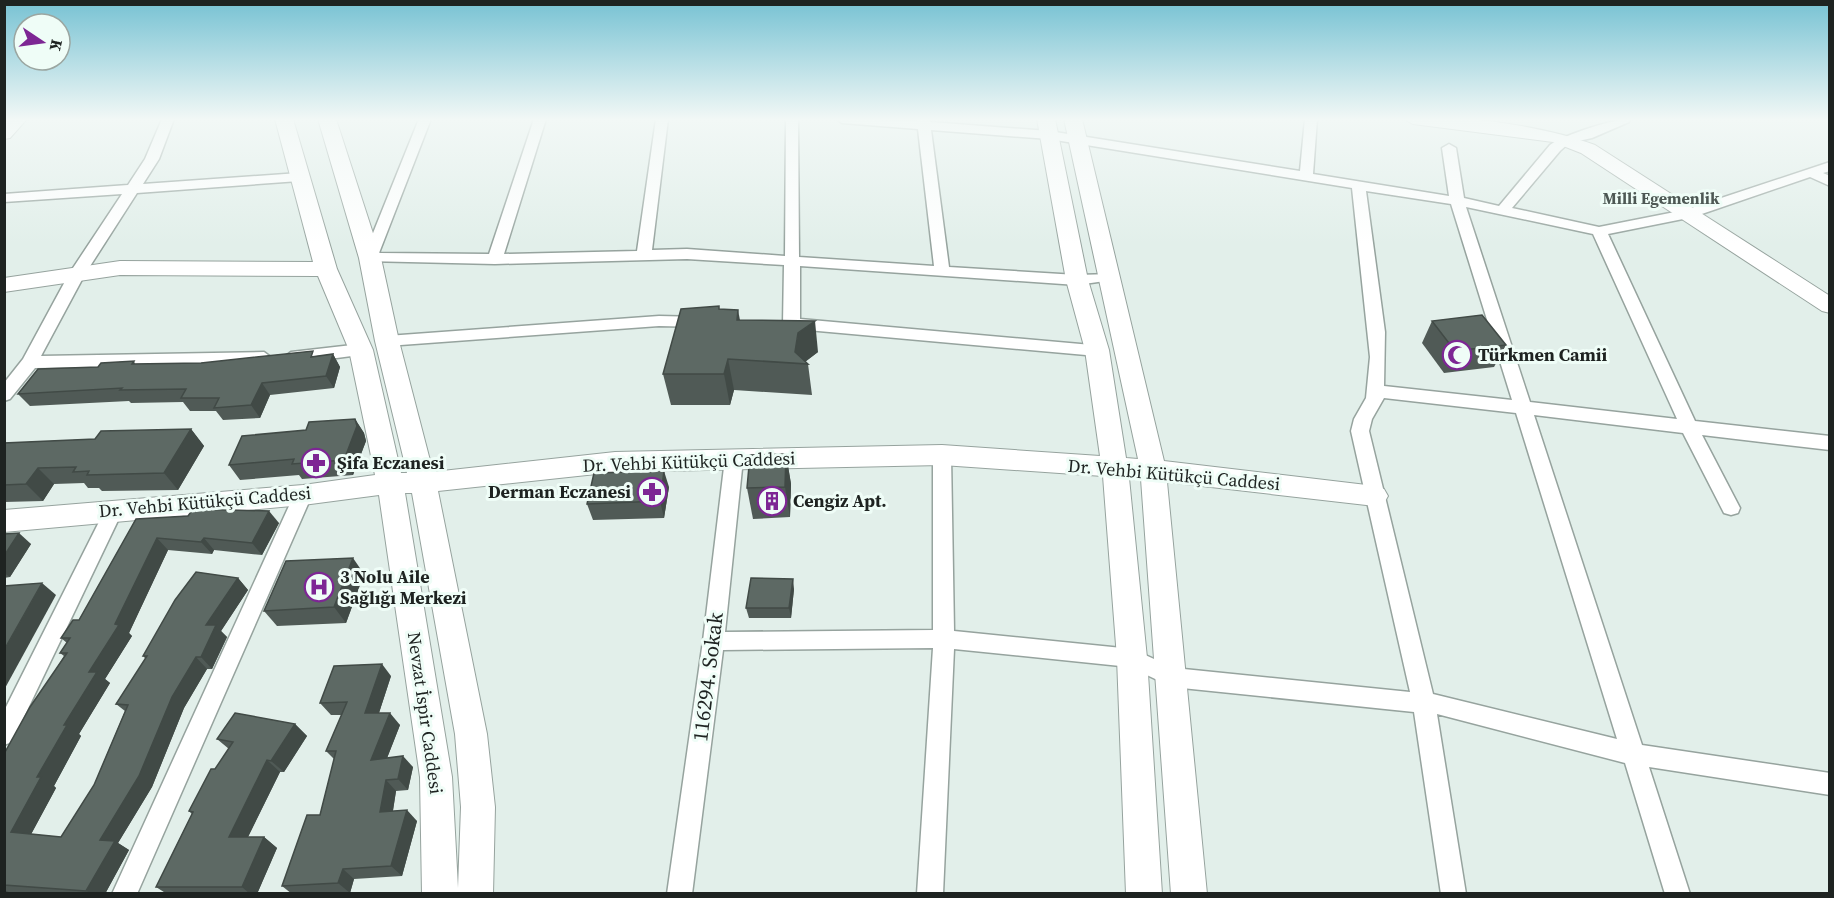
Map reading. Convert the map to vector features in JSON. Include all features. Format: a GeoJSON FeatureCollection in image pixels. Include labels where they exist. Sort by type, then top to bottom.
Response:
{"type":"FeatureCollection","features":[{"type":"Feature","properties":{"kind":"main road","name":"Nevzat İspir Caddesi"},"geometry":{"type":"LineString","coordinates":[[295,161],[326,269],[361,350],[390,483],[436,777],[440,894]]}},
{"type":"Feature","properties":{"kind":"main road","name":"Nevzat İspir Caddesi"},"geometry":{"type":"LineString","coordinates":[[340,161],[370,258],[387,341],[423,483],[471,734],[478,807],[475,894]]}},
{"type":"Feature","properties":{"kind":"main road"},"geometry":{"type":"LineString","coordinates":[[1054,161],[1077,280],[1097,350],[1115,469],[1132,658],[1144,894]]}},
{"type":"Feature","properties":{"kind":"main road"},"geometry":{"type":"LineString","coordinates":[[1082,161],[1153,470],[1189,894]]}},
{"type":"Feature","properties":{"kind":"main road"},"geometry":{"type":"LineString","coordinates":[[1609,161],[1830,285]]}},
{"type":"Feature","properties":{"kind":"main road"},"geometry":{"type":"LineString","coordinates":[[1630,161],[1830,306]]}},
{"type":"Feature","properties":{"kind":"main road"},"geometry":{"type":"LineString","coordinates":[[4,285],[120,268],[164,266],[326,269]]}},
{"type":"Feature","properties":{"kind":"main road","name":"Dr. Vehbi Kütükçü Caddesi"},"geometry":{"type":"LineString","coordinates":[[4,521],[303,495],[390,483],[423,483],[615,462],[942,455],[1153,470],[1375,496]]}},
{"type":"Feature","properties":{"kind":"street"},"geometry":{"type":"LineString","coordinates":[[4,396],[30,362],[77,274],[151,161]]}},
{"type":"Feature","properties":{"kind":"street"},"geometry":{"type":"LineString","coordinates":[[408,161],[370,258],[495,259],[644,255],[792,259],[1077,280],[1107,277]]}},
{"type":"Feature","properties":{"kind":"street"},"geometry":{"type":"LineString","coordinates":[[495,259],[526,161]]}},
{"type":"Feature","properties":{"kind":"street"},"geometry":{"type":"LineString","coordinates":[[644,255],[656,161]]}},
{"type":"Feature","properties":{"kind":"street"},"geometry":{"type":"LineString","coordinates":[[792,161],[792,324]]}},
{"type":"Feature","properties":{"kind":"street"},"geometry":{"type":"LineString","coordinates":[[929,161],[942,270]]}},
{"type":"Feature","properties":{"kind":"street"},"geometry":{"type":"LineString","coordinates":[[1230,161],[1359,186],[1504,209],[1599,231],[1697,210],[1830,166]]}},
{"type":"Feature","properties":{"kind":"street"},"geometry":{"type":"LineString","coordinates":[[1306,176],[1307,161]]}},
{"type":"Feature","properties":{"kind":"street"},"geometry":{"type":"LineString","coordinates":[[1451,161],[1457,201],[1521,409],[1678,894]]}},
{"type":"Feature","properties":{"kind":"street"},"geometry":{"type":"LineString","coordinates":[[1504,209],[1544,161]]}},
{"type":"Feature","properties":{"kind":"street"},"geometry":{"type":"LineString","coordinates":[[1811,172],[1830,182]]}},
{"type":"Feature","properties":{"kind":"street"},"geometry":{"type":"LineString","coordinates":[[4,198],[129,191],[299,177]]}},
{"type":"Feature","properties":{"kind":"street"},"geometry":{"type":"LineString","coordinates":[[1359,186],[1377,332],[1375,398],[1363,419],[1360,431],[1424,703],[1454,894]]}},
{"type":"Feature","properties":{"kind":"street"},"geometry":{"type":"LineString","coordinates":[[1599,231],[1689,428],[1731,508]]}},
{"type":"Feature","properties":{"kind":"street"},"geometry":{"type":"LineString","coordinates":[[387,341],[659,321],[715,322]]}},
{"type":"Feature","properties":{"kind":"street"},"geometry":{"type":"LineString","coordinates":[[770,323],[1097,350]]}},
{"type":"Feature","properties":{"kind":"street"},"geometry":{"type":"LineString","coordinates":[[30,362],[302,358],[361,350]]}},
{"type":"Feature","properties":{"kind":"street"},"geometry":{"type":"LineString","coordinates":[[1376,391],[1830,443]]}},
{"type":"Feature","properties":{"kind":"street"},"geometry":{"type":"LineString","coordinates":[[930,894],[944,639],[942,455]]}},
{"type":"Feature","properties":{"kind":"street","name":"116294. Sokak"},"geometry":{"type":"LineString","coordinates":[[679,894],[714,641],[734,459]]}},
{"type":"Feature","properties":{"kind":"street"},"geometry":{"type":"LineString","coordinates":[[124,894],[303,495]]}},
{"type":"Feature","properties":{"kind":"street"},"geometry":{"type":"LineString","coordinates":[[4,735],[114,510]]}},
{"type":"Feature","properties":{"kind":"street"},"geometry":{"type":"LineString","coordinates":[[714,641],[944,639],[1132,658],[1172,677],[1444,705],[1632,754],[1830,784]]}},
{"type":"Feature","properties":{"kind":"building"},"geometry":{"type":"Polygon","coordinates":[[[719,306],[719,309],[738,310],[737,320],[815,321],[798,333],[795,352],[808,364],[728,359],[724,374],[663,374],[681,309],[719,306]]]}},
{"type":"Feature","properties":{"kind":"building"},"geometry":{"type":"Polygon","coordinates":[[[1482,315],[1506,345],[1455,351],[1432,321],[1482,315]]]}},
{"type":"Feature","properties":{"kind":"building"},"geometry":{"type":"Polygon","coordinates":[[[313,351],[311,357],[333,354],[326,376],[262,383],[251,405],[214,408],[219,398],[181,398],[186,389],[120,390],[122,388],[18,394],[38,369],[98,367],[101,363],[134,361],[132,364],[201,363],[313,351]]]}},
{"type":"Feature","properties":{"kind":"building"},"geometry":{"type":"Polygon","coordinates":[[[355,419],[357,426],[344,460],[292,464],[294,459],[229,465],[242,436],[306,430],[309,422],[355,419]]]}},
{"type":"Feature","properties":{"kind":"building"},"geometry":{"type":"Polygon","coordinates":[[[191,429],[164,473],[87,475],[89,471],[73,472],[76,467],[38,468],[26,484],[4,485],[4,443],[95,439],[101,431],[191,429]]]}},
{"type":"Feature","properties":{"kind":"building"},"geometry":{"type":"Polygon","coordinates":[[[786,454],[785,487],[747,488],[750,455],[786,454]]]}},
{"type":"Feature","properties":{"kind":"building"},"geometry":{"type":"Polygon","coordinates":[[[664,471],[660,501],[587,504],[594,473],[664,471]]]}},
{"type":"Feature","properties":{"kind":"building"},"geometry":{"type":"Polygon","coordinates":[[[193,509],[269,511],[252,543],[204,538],[201,542],[157,538],[115,624],[119,625],[89,672],[97,672],[64,725],[67,725],[37,777],[41,777],[11,832],[61,837],[94,785],[128,705],[116,704],[147,656],[143,656],[175,600],[196,572],[238,578],[206,625],[216,625],[201,657],[196,657],[172,697],[139,776],[100,840],[115,841],[86,891],[4,885],[4,754],[30,707],[67,653],[60,653],[70,638],[61,638],[73,620],[79,620],[136,519],[188,516],[193,509]]]}},
{"type":"Feature","properties":{"kind":"building"},"geometry":{"type":"Polygon","coordinates":[[[19,533],[4,556],[4,534],[19,533]]]}},
{"type":"Feature","properties":{"kind":"building"},"geometry":{"type":"Polygon","coordinates":[[[353,558],[334,607],[264,611],[286,561],[353,558]]]}},
{"type":"Feature","properties":{"kind":"building"},"geometry":{"type":"Polygon","coordinates":[[[751,578],[793,579],[789,608],[746,608],[751,578]]]}},
{"type":"Feature","properties":{"kind":"building"},"geometry":{"type":"Polygon","coordinates":[[[42,583],[4,650],[4,586],[42,583]]]}},
{"type":"Feature","properties":{"kind":"building"},"geometry":{"type":"Polygon","coordinates":[[[382,664],[365,713],[390,713],[371,760],[403,756],[398,779],[386,780],[380,812],[407,810],[391,866],[343,869],[338,883],[282,886],[307,815],[320,815],[336,751],[326,751],[347,702],[320,703],[334,666],[382,664]]]}},
{"type":"Feature","properties":{"kind":"building"},"geometry":{"type":"Polygon","coordinates":[[[235,713],[295,724],[271,761],[267,760],[229,837],[264,837],[242,887],[156,887],[193,812],[189,811],[211,769],[215,769],[233,742],[217,739],[235,713]]]}},
{"type":"Feature","properties":{"kind":"place","name":"Türkmen Camii"},"geometry":{"type":"Point","coordinates":[1457,355]}},
{"type":"Feature","properties":{"kind":"place","name":"Şifa Eczanesi"},"geometry":{"type":"Point","coordinates":[316,463]}},
{"type":"Feature","properties":{"kind":"place","name":"Derman Eczanesi"},"geometry":{"type":"Point","coordinates":[652,492]}},
{"type":"Feature","properties":{"kind":"place","name":"Cengiz Apt."},"geometry":{"type":"Point","coordinates":[772,501]}},
{"type":"Feature","properties":{"kind":"place","name":"3 Nolu Aile Sağlığı Merkezi"},"geometry":{"type":"Point","coordinates":[319,587]}},
{"type":"Feature","properties":{"kind":"district","name":"Milli Egemenlik"},"geometry":{"type":"Point","coordinates":[1661,198]}}]}
